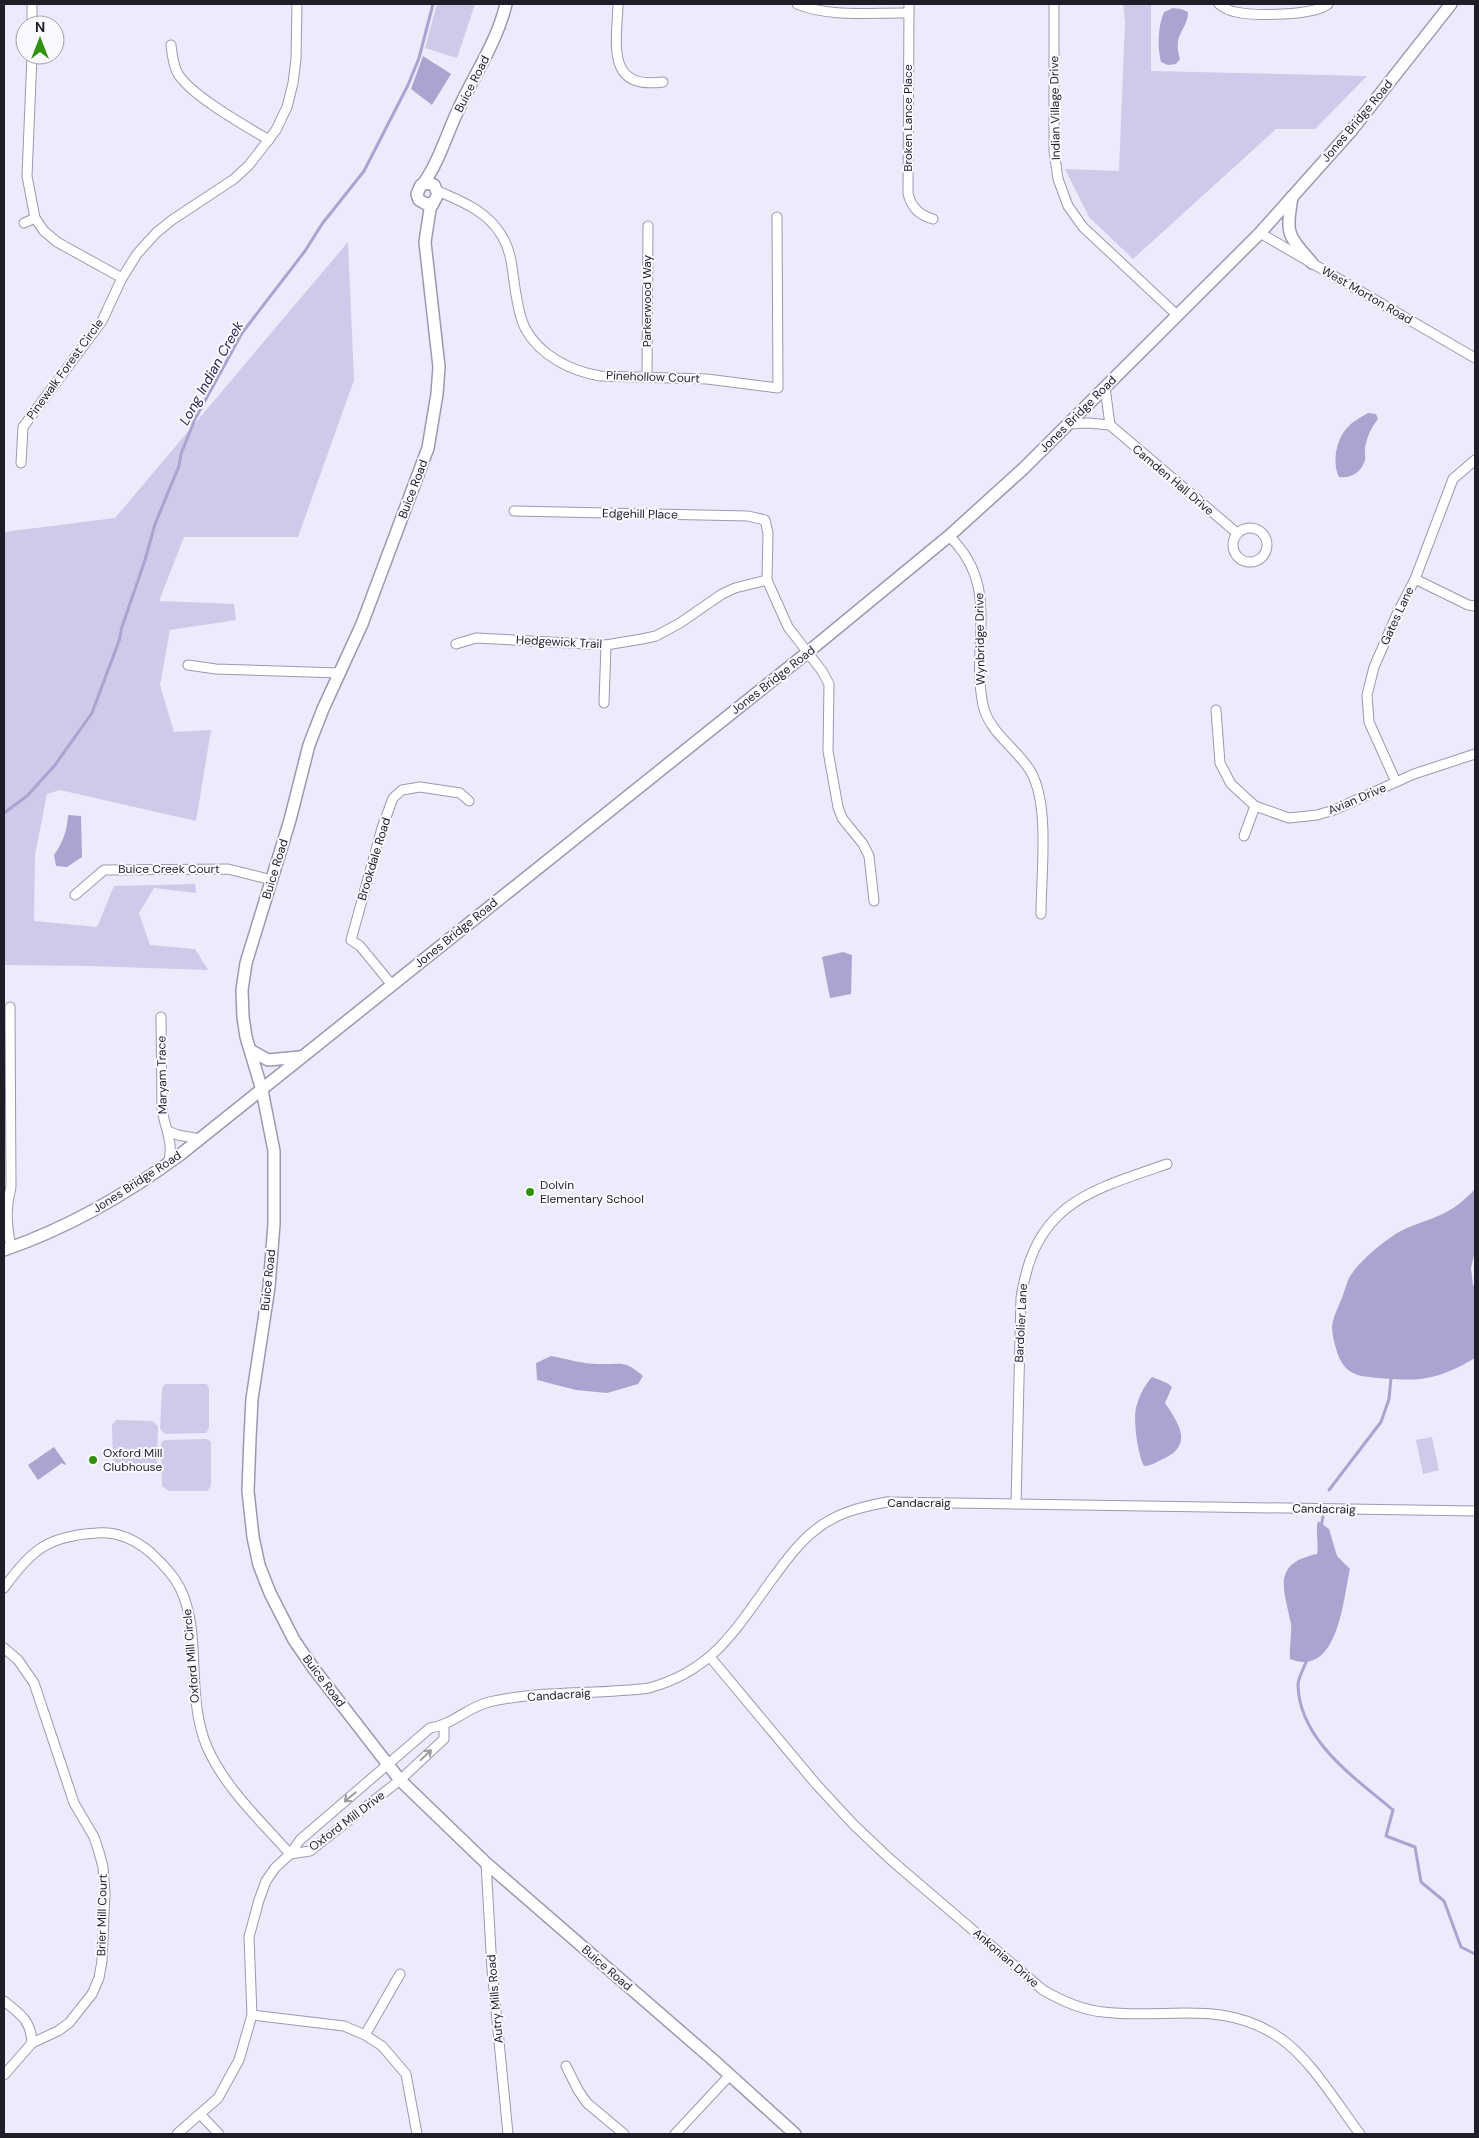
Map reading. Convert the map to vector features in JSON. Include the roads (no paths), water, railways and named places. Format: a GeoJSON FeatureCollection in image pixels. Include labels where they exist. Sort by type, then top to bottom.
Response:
{"type":"FeatureCollection","features":[{"type":"Feature","properties":{"kind":"street","name":"Pinewalk Forest Circle"},"geometry":{"type":"LineString","coordinates":[[21,463],[23,427],[102,321],[122,278],[137,254],[156,233],[234,179],[249,166],[269,140],[286,107],[293,83],[296,59],[297,4]]}},
{"type":"Feature","properties":{"kind":"street","name":"Buice Road"},"geometry":{"type":"LineString","coordinates":[[506,4],[490,48],[460,106],[435,164],[423,184],[417,190],[440,367],[438,394],[428,448],[362,624],[309,744],[290,820],[246,963],[242,990],[243,1018],[262,1090],[274,1151],[275,1196],[269,1287],[252,1400],[248,1491],[253,1537],[259,1565],[270,1593],[294,1640],[314,1669],[400,1780],[486,1863],[795,2134]]}},
{"type":"Feature","properties":{"kind":"street"},"geometry":{"type":"LineString","coordinates":[[618,4],[616,58],[619,68],[632,80],[647,84],[662,82]]}},
{"type":"Feature","properties":{"kind":"street"},"geometry":{"type":"LineString","coordinates":[[797,4],[830,12],[909,8]]}},
{"type":"Feature","properties":{"kind":"street","name":"Indian Village Drive"},"geometry":{"type":"LineString","coordinates":[[1054,4],[1054,151],[1058,179],[1068,206],[1083,227],[1177,315]]}},
{"type":"Feature","properties":{"kind":"street"},"geometry":{"type":"LineString","coordinates":[[1219,4],[1225,9],[1250,14],[1305,13],[1328,4]]}},
{"type":"Feature","properties":{"kind":"street","name":"Jones Bridge Road"},"geometry":{"type":"LineString","coordinates":[[7,1249],[62,1227],[104,1205],[168,1164],[200,1140],[808,652],[949,536],[1024,468],[1260,232],[1379,97],[1451,4]]}},
{"type":"Feature","properties":{"kind":"street","name":"Broken Lance Place"},"geometry":{"type":"LineString","coordinates":[[909,8],[908,194],[916,211],[924,217],[933,219]]}},
{"type":"Feature","properties":{"kind":"street"},"geometry":{"type":"LineString","coordinates":[[171,46],[176,70],[182,80],[198,94],[269,140]]}},
{"type":"Feature","properties":{"kind":"street"},"geometry":{"type":"LineString","coordinates":[[32,65],[27,176],[34,218],[44,231],[58,242],[122,278]]}},
{"type":"Feature","properties":{"kind":"street","name":"Buice Road"},"geometry":{"type":"LineString","coordinates":[[425,242],[428,217],[436,195],[435,164]]}},
{"type":"Feature","properties":{"kind":"street"},"geometry":{"type":"LineString","coordinates":[[418,199],[426,204],[436,195],[431,184],[423,184]]}},
{"type":"Feature","properties":{"kind":"street","name":"Pinehollow Court"},"geometry":{"type":"LineString","coordinates":[[436,195],[462,201],[483,214],[502,237],[512,257],[518,307],[525,329],[549,356],[566,366],[585,373],[707,379],[778,388],[777,217]]}},
{"type":"Feature","properties":{"kind":"street"},"geometry":{"type":"LineString","coordinates":[[1292,196],[1288,225],[1292,240],[1312,263]]}},
{"type":"Feature","properties":{"kind":"street"},"geometry":{"type":"LineString","coordinates":[[24,223],[34,218]]}},
{"type":"Feature","properties":{"kind":"street","name":"Parkerwood Way"},"geometry":{"type":"LineString","coordinates":[[647,376],[648,226]]}},
{"type":"Feature","properties":{"kind":"street","name":"West Morton Road"},"geometry":{"type":"LineString","coordinates":[[1260,232],[1475,358]]}},
{"type":"Feature","properties":{"kind":"street"},"geometry":{"type":"LineString","coordinates":[[1068,424],[1088,423],[1110,426],[1105,387]]}},
{"type":"Feature","properties":{"kind":"street","name":"Camden Hall Drive"},"geometry":{"type":"LineString","coordinates":[[1110,426],[1237,533]]}},
{"type":"Feature","properties":{"kind":"street","name":"Gates Lane"},"geometry":{"type":"LineString","coordinates":[[1396,782],[1369,722],[1367,695],[1374,667],[1396,614],[1414,579],[1453,479],[1475,460]]}},
{"type":"Feature","properties":{"kind":"street","name":"Edgehill Place"},"geometry":{"type":"LineString","coordinates":[[514,511],[748,516],[765,520],[768,534],[768,580]]}},
{"type":"Feature","properties":{"kind":"street","name":"Wynbridge Drive"},"geometry":{"type":"LineString","coordinates":[[949,536],[968,559],[979,586],[981,602],[980,685],[984,707],[996,730],[1030,769],[1040,795],[1043,814],[1040,914]]}},
{"type":"Feature","properties":{"kind":"street"},"geometry":{"type":"LineString","coordinates":[[1414,579],[1468,605],[1475,606]]}},
{"type":"Feature","properties":{"kind":"street"},"geometry":{"type":"LineString","coordinates":[[768,580],[788,627],[822,671],[829,684],[828,751],[838,806],[842,818],[863,844],[869,856],[872,868],[874,902]]}},
{"type":"Feature","properties":{"kind":"street","name":"Hedgewick Trail"},"geometry":{"type":"LineString","coordinates":[[456,644],[476,638],[606,645],[656,636],[680,623],[722,594],[768,580]]}},
{"type":"Feature","properties":{"kind":"street"},"geometry":{"type":"LineString","coordinates":[[604,703],[606,645]]}},
{"type":"Feature","properties":{"kind":"street"},"geometry":{"type":"LineString","coordinates":[[188,665],[216,669],[340,673]]}},
{"type":"Feature","properties":{"kind":"street","name":"Avian Drive"},"geometry":{"type":"LineString","coordinates":[[1216,710],[1220,763],[1231,784],[1255,806],[1289,818],[1317,815],[1334,810],[1396,782],[1475,754]]}},
{"type":"Feature","properties":{"kind":"street","name":"Brookdale Road"},"geometry":{"type":"LineString","coordinates":[[392,985],[360,946],[351,940],[382,828],[393,798],[402,790],[420,787],[460,793],[469,801]]}},
{"type":"Feature","properties":{"kind":"street"},"geometry":{"type":"LineString","coordinates":[[1244,836],[1255,806]]}},
{"type":"Feature","properties":{"kind":"street","name":"Buice Creek Court"},"geometry":{"type":"LineString","coordinates":[[75,895],[104,870],[228,869],[272,880]]}},
{"type":"Feature","properties":{"kind":"street"},"geometry":{"type":"LineString","coordinates":[[7,1249],[6,1217],[11,1188],[10,1007]]}},
{"type":"Feature","properties":{"kind":"street","name":"Maryam Trace"},"geometry":{"type":"LineString","coordinates":[[161,1017],[162,1108],[171,1154],[168,1164]]}},
{"type":"Feature","properties":{"kind":"street"},"geometry":{"type":"LineString","coordinates":[[252,1051],[263,1058],[272,1060],[302,1057]]}},
{"type":"Feature","properties":{"kind":"street","name":"Maryam Trace"},"geometry":{"type":"LineString","coordinates":[[168,1131],[200,1140]]}},
{"type":"Feature","properties":{"kind":"street","name":"Bardolier Lane"},"geometry":{"type":"LineString","coordinates":[[1016,1504],[1020,1298],[1024,1274],[1031,1253],[1051,1222],[1078,1198],[1101,1186],[1167,1164]]}},
{"type":"Feature","properties":{"kind":"street","name":"Candacraig"},"geometry":{"type":"LineString","coordinates":[[388,1765],[430,1728],[444,1726],[486,1703],[649,1688],[682,1677],[710,1657],[727,1639],[796,1548],[814,1530],[836,1516],[862,1506],[888,1502],[1475,1511]]}},
{"type":"Feature","properties":{"kind":"street","name":"Oxford Mill Circle"},"geometry":{"type":"LineString","coordinates":[[4,1588],[22,1563],[37,1551],[60,1538],[79,1534],[103,1532],[123,1536],[145,1548],[159,1560],[170,1572],[180,1588],[186,1603],[190,1625],[195,1704],[199,1728],[226,1780],[290,1854]]}},
{"type":"Feature","properties":{"kind":"street","name":"Brier Mill Court"},"geometry":{"type":"LineString","coordinates":[[4,1648],[18,1660],[34,1683],[67,1785],[74,1803],[94,1838],[103,1867],[105,1893],[102,1961],[99,1978],[92,1994],[69,2023],[58,2032],[32,2043],[4,2075]]}},
{"type":"Feature","properties":{"kind":"street","name":"Ankonian Drive"},"geometry":{"type":"LineString","coordinates":[[710,1657],[816,1784],[854,1825],[891,1860],[1043,1990],[1071,2004],[1102,2012],[1205,2012],[1230,2015],[1258,2024],[1282,2038],[1296,2051],[1318,2077],[1360,2134]]}},
{"type":"Feature","properties":{"kind":"street"},"geometry":{"type":"LineString","coordinates":[[400,1780],[444,1738],[444,1726]]}},
{"type":"Feature","properties":{"kind":"street","name":"Oxford Mill Drive"},"geometry":{"type":"LineString","coordinates":[[177,2134],[218,2098],[239,2060],[252,2015],[249,1938],[266,1881],[300,1840],[388,1765]]}},
{"type":"Feature","properties":{"kind":"street","name":"Oxford Mill Drive"},"geometry":{"type":"LineString","coordinates":[[290,1854],[310,1850],[400,1780]]}},
{"type":"Feature","properties":{"kind":"street","name":"Autry Mills Road"},"geometry":{"type":"LineString","coordinates":[[486,1863],[493,1978],[508,2134]]}},
{"type":"Feature","properties":{"kind":"street"},"geometry":{"type":"LineString","coordinates":[[366,2036],[400,1974]]}},
{"type":"Feature","properties":{"kind":"street"},"geometry":{"type":"LineString","coordinates":[[4,2002],[24,2018],[32,2030],[32,2043]]}},
{"type":"Feature","properties":{"kind":"street"},"geometry":{"type":"LineString","coordinates":[[252,2015],[344,2026],[382,2046],[406,2074],[417,2134]]}},
{"type":"Feature","properties":{"kind":"street"},"geometry":{"type":"LineString","coordinates":[[566,2066],[578,2090],[588,2103],[624,2134]]}},
{"type":"Feature","properties":{"kind":"street"},"geometry":{"type":"LineString","coordinates":[[675,2134],[730,2075]]}},
{"type":"Feature","properties":{"kind":"street"},"geometry":{"type":"LineString","coordinates":[[200,2114],[220,2134]]}},
{"type":"Feature","properties":{"kind":"waterway","name":"Long Indian Creek"},"geometry":{"type":"LineString","coordinates":[[4,813],[27,796],[55,765],[92,713],[119,641],[155,524],[179,466],[181,454],[195,419],[242,333],[305,251],[322,224],[364,171],[408,85],[419,58],[433,4]]}},
{"type":"Feature","properties":{"kind":"waterway"},"geometry":{"type":"LineString","coordinates":[[1329,1490],[1381,1422],[1389,1399],[1391,1378]]}},
{"type":"Feature","properties":{"kind":"waterway"},"geometry":{"type":"LineString","coordinates":[[1321,1526],[1323,1517]]}},
{"type":"Feature","properties":{"kind":"waterway"},"geometry":{"type":"LineString","coordinates":[[1307,1660],[1298,1685],[1301,1705],[1308,1723],[1318,1740],[1332,1756],[1362,1785],[1393,1810],[1386,1836],[1415,1847],[1421,1882],[1444,1901],[1461,1947],[1475,1954]]}},
{"type":"Feature","properties":{"kind":"place","name":"Dolvin Elementary School"},"geometry":{"type":"Point","coordinates":[530,1192]}},
{"type":"Feature","properties":{"kind":"place","name":"Oxford Mill Clubhouse"},"geometry":{"type":"Point","coordinates":[93,1460]}}]}
